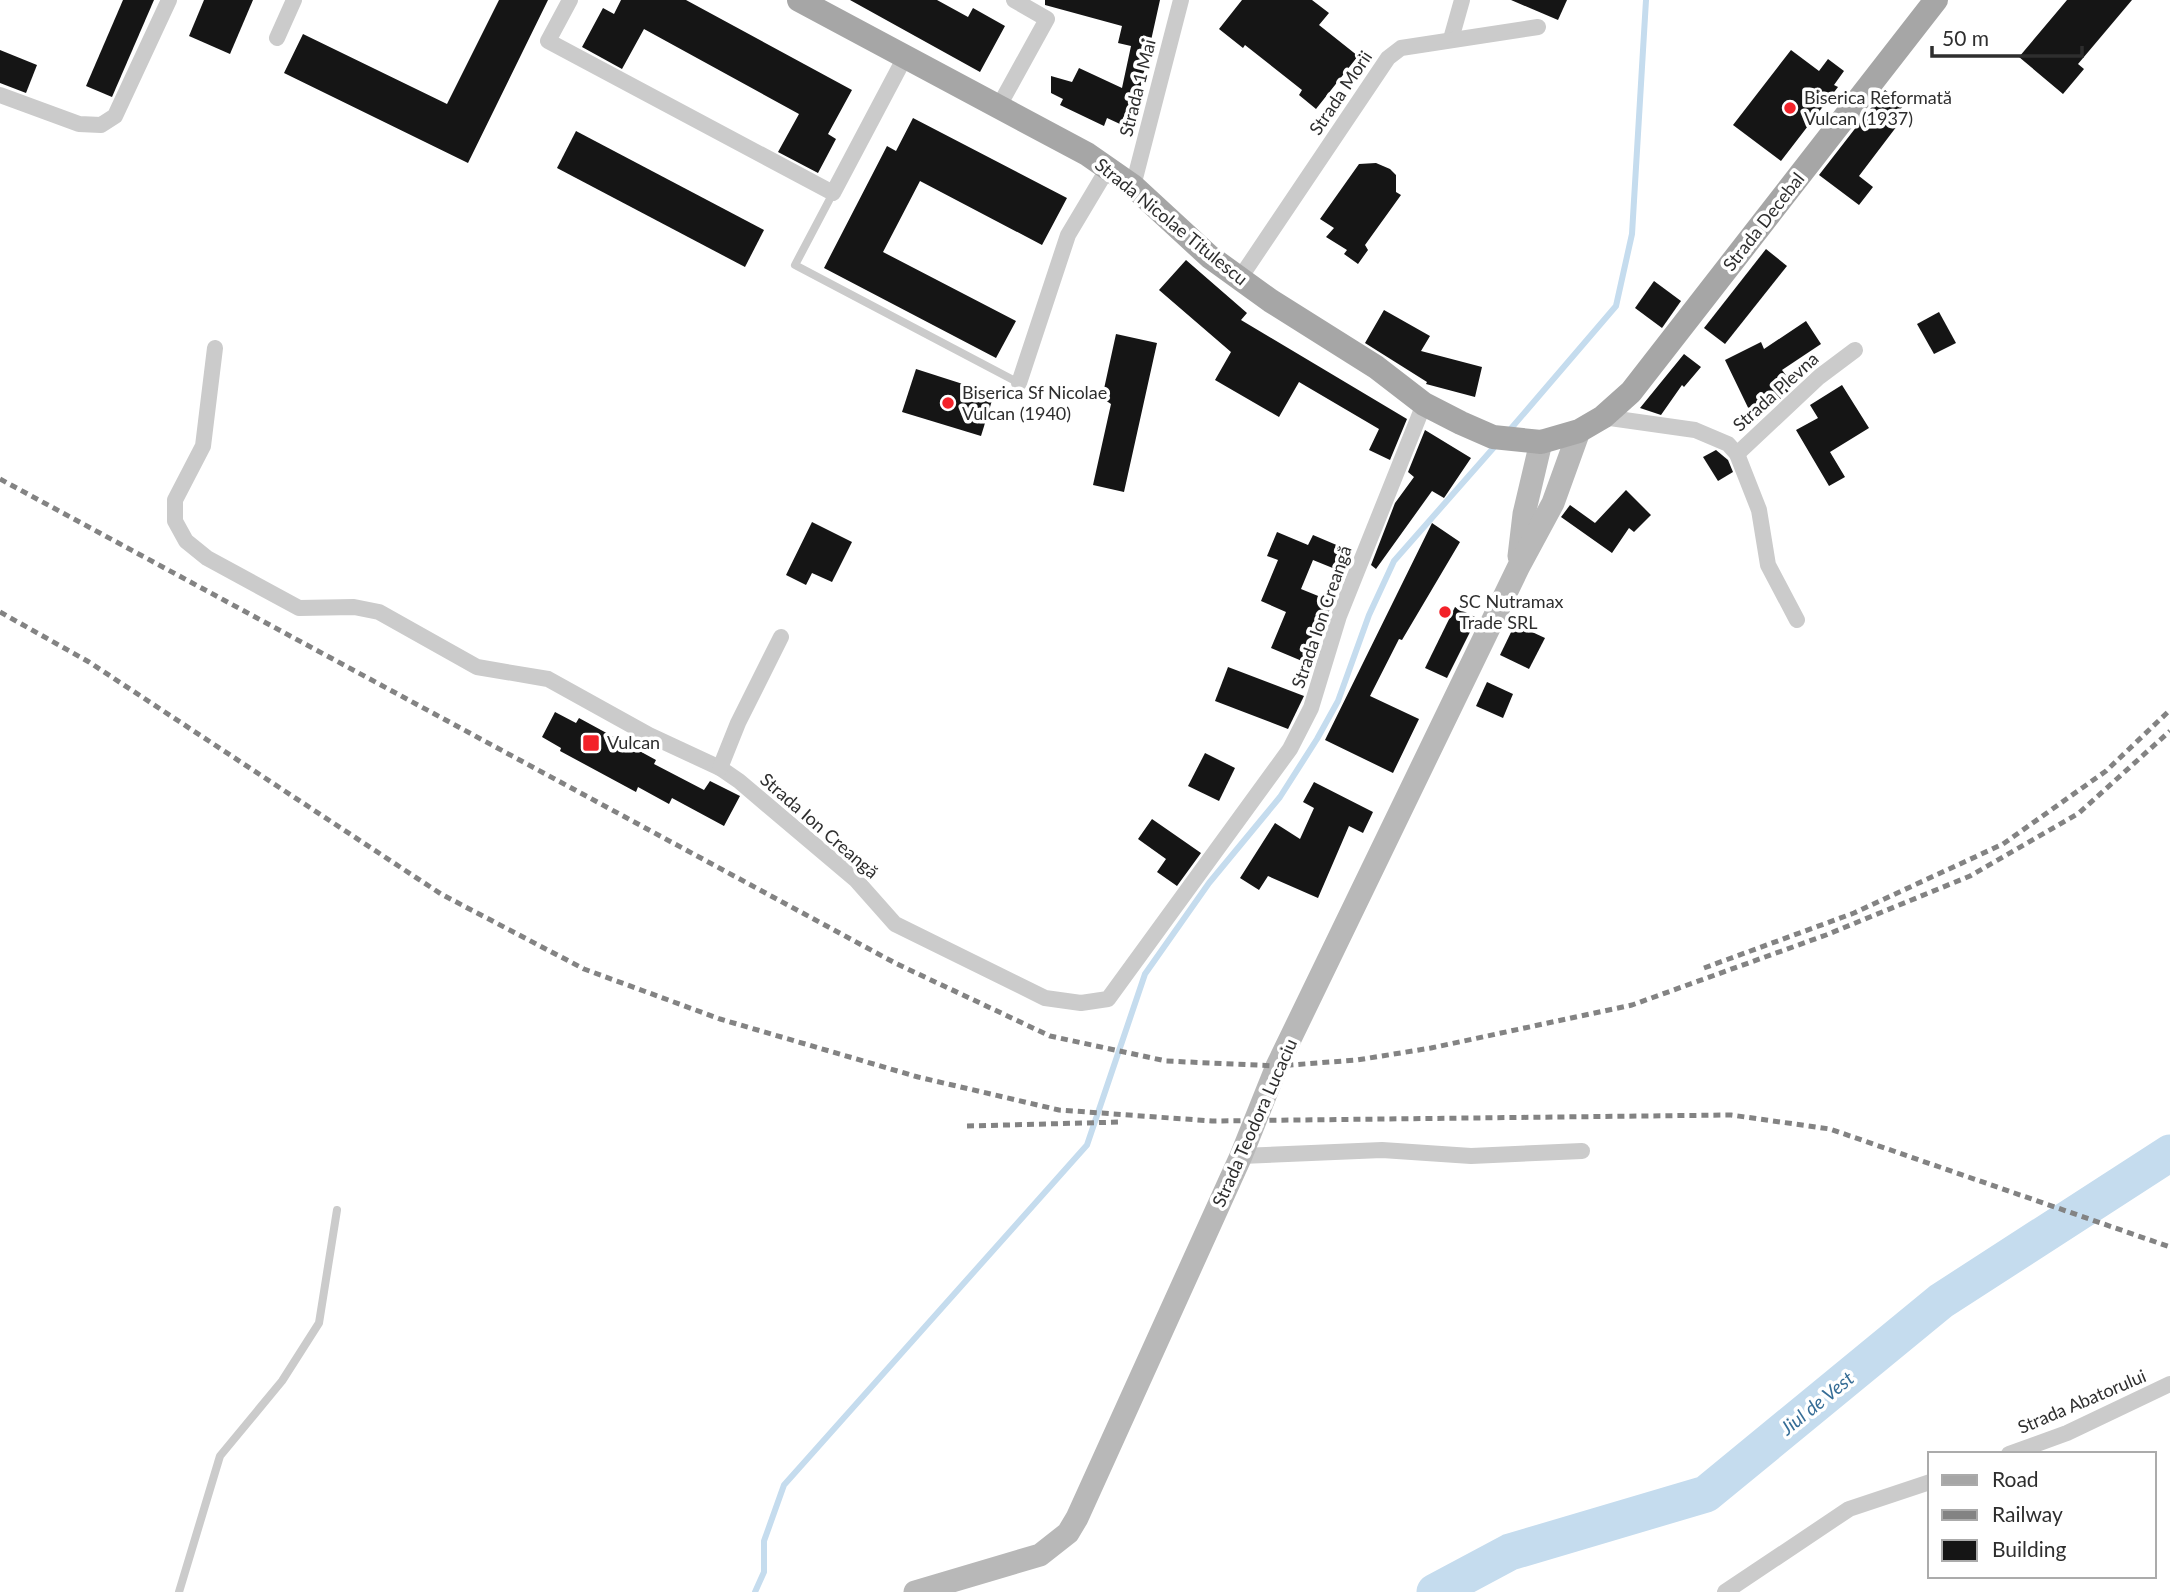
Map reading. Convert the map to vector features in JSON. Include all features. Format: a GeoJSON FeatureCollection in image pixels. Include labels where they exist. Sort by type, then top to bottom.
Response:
{"type":"FeatureCollection","features":[{"type":"Feature","properties":{"kind":"main road","name":"Strada Nicolae Titulescu"},"geometry":{"type":"LineString","coordinates":[[799,0],[999,106],[1108,168],[1133,186],[1210,257],[1376,367],[1424,404],[1501,439],[1541,442],[1579,431]]}},
{"type":"Feature","properties":{"kind":"main road","name":"Strada Decebal"},"geometry":{"type":"LineString","coordinates":[[1579,431],[1603,417],[1647,374],[1932,1]]}},
{"type":"Feature","properties":{"kind":"main road","name":"Strada Teodora Lucaciu"},"geometry":{"type":"LineString","coordinates":[[915,1592],[1040,1555],[1068,1533],[1241,1156],[1278,1066],[1519,566],[1553,503],[1579,431]]}},
{"type":"Feature","properties":{"kind":"main road","name":"Strada Teodora Lucaciu"},"geometry":{"type":"LineString","coordinates":[[1519,566],[1524,514],[1541,442]]}},
{"type":"Feature","properties":{"kind":"street"},"geometry":{"type":"LineString","coordinates":[[0,95],[79,124],[101,125],[115,116],[169,0]]}},
{"type":"Feature","properties":{"kind":"street"},"geometry":{"type":"LineString","coordinates":[[276,38],[294,0]]}},
{"type":"Feature","properties":{"kind":"street"},"geometry":{"type":"LineString","coordinates":[[570,0],[548,41],[833,193],[905,57]]}},
{"type":"Feature","properties":{"kind":"street"},"geometry":{"type":"LineString","coordinates":[[999,106],[1047,19],[1014,0]]}},
{"type":"Feature","properties":{"kind":"street","name":"Strada 1 Mai"},"geometry":{"type":"LineString","coordinates":[[1133,186],[1181,0]]}},
{"type":"Feature","properties":{"kind":"street"},"geometry":{"type":"LineString","coordinates":[[1451,39],[1462,0]]}},
{"type":"Feature","properties":{"kind":"street","name":"Strada Morii"},"geometry":{"type":"LineString","coordinates":[[1240,278],[1388,58],[1401,48],[1538,27]]}},
{"type":"Feature","properties":{"kind":"street"},"geometry":{"type":"LineString","coordinates":[[1019,383],[1068,235],[1108,168]]}},
{"type":"Feature","properties":{"kind":"street","name":"Strada Ion Creangă"},"geometry":{"type":"LineString","coordinates":[[215,348],[203,446],[175,500],[175,522],[186,541],[207,558],[299,608],[354,607],[379,612],[477,667],[548,679],[649,735],[720,768],[856,880],[895,924],[1045,998],[1082,1003],[1108,999],[1290,749],[1311,708],[1339,616],[1424,404]]}},
{"type":"Feature","properties":{"kind":"street","name":"Strada Plevna"},"geometry":{"type":"LineString","coordinates":[[1603,417],[1695,429],[1728,444],[1737,454],[1819,377],[1855,350]]}},
{"type":"Feature","properties":{"kind":"street"},"geometry":{"type":"LineString","coordinates":[[1737,454],[1759,510],[1768,565],[1797,620]]}},
{"type":"Feature","properties":{"kind":"street"},"geometry":{"type":"LineString","coordinates":[[720,768],[738,723],[781,637]]}},
{"type":"Feature","properties":{"kind":"street"},"geometry":{"type":"LineString","coordinates":[[1241,1156],[1382,1150],[1471,1156],[1582,1150]]}},
{"type":"Feature","properties":{"kind":"street","name":"Strada Abatorului"},"geometry":{"type":"LineString","coordinates":[[2014,1452],[2067,1433],[2170,1384]]}},
{"type":"Feature","properties":{"kind":"street"},"geometry":{"type":"LineString","coordinates":[[1725,1592],[1849,1509],[1928,1483]]}},
{"type":"Feature","properties":{"kind":"lane"},"geometry":{"type":"LineString","coordinates":[[833,193],[795,265],[1019,383]]}},
{"type":"Feature","properties":{"kind":"lane"},"geometry":{"type":"LineString","coordinates":[[179,1592],[220,1456],[282,1381],[319,1323],[337,1210]]}},
{"type":"Feature","properties":{"kind":"building"},"geometry":{"type":"Polygon","coordinates":[[[123,0],[154,0],[112,97],[86,86],[123,0]]]}},
{"type":"Feature","properties":{"kind":"building"},"geometry":{"type":"Polygon","coordinates":[[[204,0],[253,0],[230,54],[189,36],[204,0]]]}},
{"type":"Feature","properties":{"kind":"building"},"geometry":{"type":"Polygon","coordinates":[[[499,0],[548,0],[468,163],[284,73],[303,34],[447,104],[499,0]]]}},
{"type":"Feature","properties":{"kind":"building"},"geometry":{"type":"Polygon","coordinates":[[[621,0],[686,0],[852,90],[828,134],[836,139],[818,173],[778,152],[799,114],[644,29],[622,69],[582,47],[603,8],[614,14],[621,0]]]}},
{"type":"Feature","properties":{"kind":"building"},"geometry":{"type":"Polygon","coordinates":[[[850,0],[937,0],[968,17],[973,8],[1005,26],[980,72],[850,0]]]}},
{"type":"Feature","properties":{"kind":"building"},"geometry":{"type":"Polygon","coordinates":[[[1045,0],[1160,0],[1140,90],[1137,90],[1120,124],[1107,118],[1104,126],[1060,105],[1063,99],[1051,93],[1051,76],[1072,82],[1079,68],[1122,88],[1131,46],[1118,43],[1122,26],[1045,5],[1045,0]]]}},
{"type":"Feature","properties":{"kind":"building"},"geometry":{"type":"Polygon","coordinates":[[[1242,0],[1312,0],[1329,13],[1319,25],[1358,56],[1316,109],[1299,95],[1302,90],[1245,45],[1243,48],[1219,29],[1242,0]]]}},
{"type":"Feature","properties":{"kind":"building"},"geometry":{"type":"Polygon","coordinates":[[[1511,0],[1567,0],[1558,20],[1511,0]]]}},
{"type":"Feature","properties":{"kind":"building"},"geometry":{"type":"Polygon","coordinates":[[[2067,0],[2132,0],[2078,64],[2084,69],[2063,94],[2019,57],[2067,0]]]}},
{"type":"Feature","properties":{"kind":"building"},"geometry":{"type":"Polygon","coordinates":[[[0,50],[37,65],[26,93],[0,83],[0,50]]]}},
{"type":"Feature","properties":{"kind":"building"},"geometry":{"type":"Polygon","coordinates":[[[1791,50],[1819,71],[1828,59],[1844,71],[1834,85],[1838,87],[1781,161],[1733,125],[1791,50]]]}},
{"type":"Feature","properties":{"kind":"building"},"geometry":{"type":"Polygon","coordinates":[[[1885,90],[1904,105],[1894,117],[1900,122],[1859,176],[1873,187],[1859,205],[1819,175],[1885,90]]]}},
{"type":"Feature","properties":{"kind":"building"},"geometry":{"type":"Polygon","coordinates":[[[913,118],[1067,198],[1042,245],[920,181],[883,252],[1016,321],[996,358],[824,268],[887,146],[896,151],[913,118]]]}},
{"type":"Feature","properties":{"kind":"building"},"geometry":{"type":"Polygon","coordinates":[[[576,131],[764,230],[745,267],[557,168],[576,131]]]}},
{"type":"Feature","properties":{"kind":"building"},"geometry":{"type":"Polygon","coordinates":[[[1376,163],[1396,175],[1396,192],[1401,195],[1365,245],[1368,250],[1358,264],[1344,254],[1347,250],[1326,237],[1334,228],[1320,219],[1359,164],[1376,163]]]}},
{"type":"Feature","properties":{"kind":"building"},"geometry":{"type":"Polygon","coordinates":[[[1766,249],[1787,266],[1725,344],[1704,328],[1766,249]]]}},
{"type":"Feature","properties":{"kind":"building"},"geometry":{"type":"Polygon","coordinates":[[[1186,260],[1247,313],[1241,320],[1407,419],[1390,460],[1369,450],[1379,429],[1299,382],[1279,417],[1215,380],[1231,352],[1159,290],[1186,260]]]}},
{"type":"Feature","properties":{"kind":"building"},"geometry":{"type":"Polygon","coordinates":[[[1654,281],[1681,301],[1662,328],[1635,308],[1654,281]]]}},
{"type":"Feature","properties":{"kind":"building"},"geometry":{"type":"Polygon","coordinates":[[[1384,310],[1430,336],[1421,351],[1482,367],[1475,397],[1426,384],[1427,382],[1365,343],[1384,310]]]}},
{"type":"Feature","properties":{"kind":"building"},"geometry":{"type":"Polygon","coordinates":[[[1939,312],[1956,343],[1934,354],[1917,324],[1939,312]]]}},
{"type":"Feature","properties":{"kind":"building"},"geometry":{"type":"Polygon","coordinates":[[[1806,321],[1821,344],[1782,370],[1794,386],[1755,422],[1725,360],[1761,342],[1764,349],[1806,321]]]}},
{"type":"Feature","properties":{"kind":"building"},"geometry":{"type":"Polygon","coordinates":[[[1116,334],[1157,343],[1124,492],[1093,485],[1111,404],[1102,398],[1116,334]]]}},
{"type":"Feature","properties":{"kind":"building"},"geometry":{"type":"Polygon","coordinates":[[[1684,354],[1701,367],[1684,387],[1682,385],[1661,415],[1640,408],[1684,354]]]}},
{"type":"Feature","properties":{"kind":"building","name":"Biserica Sf Nicolae Vulcan (1940)"},"geometry":{"type":"Polygon","coordinates":[[[916,369],[994,394],[981,436],[902,412],[916,369]]]}},
{"type":"Feature","properties":{"kind":"building"},"geometry":{"type":"Polygon","coordinates":[[[1842,385],[1869,428],[1830,452],[1845,477],[1829,486],[1796,430],[1818,418],[1810,405],[1842,385]]]}},
{"type":"Feature","properties":{"kind":"building"},"geometry":{"type":"Polygon","coordinates":[[[1425,430],[1471,458],[1444,498],[1432,491],[1376,569],[1371,565],[1395,503],[1414,477],[1408,472],[1425,430]]]}},
{"type":"Feature","properties":{"kind":"building"},"geometry":{"type":"Polygon","coordinates":[[[1716,450],[1728,460],[1733,472],[1718,481],[1703,457],[1716,450]]]}},
{"type":"Feature","properties":{"kind":"building"},"geometry":{"type":"Polygon","coordinates":[[[1626,490],[1651,515],[1634,532],[1629,528],[1612,553],[1561,517],[1570,505],[1595,523],[1626,490]]]}},
{"type":"Feature","properties":{"kind":"building"},"geometry":{"type":"Polygon","coordinates":[[[812,522],[852,542],[832,582],[812,573],[806,585],[786,575],[812,522]]]}},
{"type":"Feature","properties":{"kind":"building"},"geometry":{"type":"Polygon","coordinates":[[[1432,523],[1460,542],[1402,640],[1399,639],[1370,696],[1419,719],[1393,773],[1325,740],[1432,523]]]}},
{"type":"Feature","properties":{"kind":"building"},"geometry":{"type":"Polygon","coordinates":[[[1277,532],[1308,545],[1313,535],[1353,552],[1345,573],[1313,560],[1301,589],[1333,602],[1322,627],[1317,625],[1302,661],[1271,648],[1286,612],[1261,601],[1278,560],[1267,556],[1277,532]]]}},
{"type":"Feature","properties":{"kind":"building"},"geometry":{"type":"Polygon","coordinates":[[[1455,607],[1477,618],[1447,678],[1425,668],[1455,607]]]}},
{"type":"Feature","properties":{"kind":"building"},"geometry":{"type":"Polygon","coordinates":[[[1515,624],[1545,638],[1529,669],[1500,655],[1515,624]]]}},
{"type":"Feature","properties":{"kind":"building"},"geometry":{"type":"Polygon","coordinates":[[[1228,667],[1304,696],[1288,729],[1215,701],[1228,667]]]}},
{"type":"Feature","properties":{"kind":"building"},"geometry":{"type":"Polygon","coordinates":[[[1487,682],[1513,694],[1503,718],[1476,706],[1487,682]]]}},
{"type":"Feature","properties":{"kind":"building"},"geometry":{"type":"Polygon","coordinates":[[[555,712],[576,723],[579,718],[656,760],[654,764],[704,790],[710,781],[740,796],[724,826],[672,798],[669,804],[638,787],[636,792],[560,751],[561,748],[542,737],[555,712]]]}},
{"type":"Feature","properties":{"kind":"building"},"geometry":{"type":"Polygon","coordinates":[[[1205,753],[1235,768],[1219,801],[1188,786],[1205,753]]]}},
{"type":"Feature","properties":{"kind":"building"},"geometry":{"type":"Polygon","coordinates":[[[1314,782],[1373,812],[1363,833],[1349,826],[1318,898],[1268,876],[1259,890],[1240,878],[1275,823],[1300,839],[1314,808],[1303,802],[1314,782]]]}},
{"type":"Feature","properties":{"kind":"building"},"geometry":{"type":"Polygon","coordinates":[[[1152,819],[1201,853],[1177,886],[1157,872],[1166,859],[1138,839],[1152,819]]]}},
{"type":"Feature","properties":{"kind":"waterway"},"geometry":{"type":"LineString","coordinates":[[1508,432],[1616,306],[1632,234],[1646,0]]}},
{"type":"Feature","properties":{"kind":"waterway"},"geometry":{"type":"LineString","coordinates":[[755,1592],[764,1572],[764,1541],[784,1485],[1087,1145],[1145,974],[1209,883],[1280,797],[1317,739],[1338,701],[1369,615],[1394,561],[1496,445]]}},
{"type":"Feature","properties":{"kind":"waterway","name":"Jiul de Vest"},"geometry":{"type":"LineString","coordinates":[[1435,1592],[1510,1552],[1706,1494],[1941,1301],[2170,1153]]}},
{"type":"Feature","properties":{"kind":"railway"},"geometry":{"type":"LineString","coordinates":[[0,479],[895,963],[1050,1036],[1166,1061],[1277,1066],[1357,1060],[1431,1048],[1632,1005],[1826,935],[1970,876],[2079,813],[2170,731]]}},
{"type":"Feature","properties":{"kind":"railway"},"geometry":{"type":"LineString","coordinates":[[0,612],[89,662],[441,894],[584,969],[720,1019],[918,1077],[1059,1110],[1212,1121],[1731,1115],[1830,1129],[2170,1247]]}},
{"type":"Feature","properties":{"kind":"railway"},"geometry":{"type":"LineString","coordinates":[[1704,968],[1854,913],[2003,844],[2106,771],[2170,710]]}},
{"type":"Feature","properties":{"kind":"railway"},"geometry":{"type":"LineString","coordinates":[[967,1126],[1121,1122]]}},
{"type":"Feature","properties":{"kind":"place","name":"Biserica Reformată Vulcan (1937)"},"geometry":{"type":"Point","coordinates":[1790,108]}},
{"type":"Feature","properties":{"kind":"place","name":"Biserica Sf Nicolae Vulcan (1940)"},"geometry":{"type":"Point","coordinates":[948,403]}},
{"type":"Feature","properties":{"kind":"place","name":"SC Nutramax Trade SRL"},"geometry":{"type":"Point","coordinates":[1445,612]}},
{"type":"Feature","properties":{"kind":"place","name":"Vulcan"},"geometry":{"type":"Point","coordinates":[591,743]}}]}
